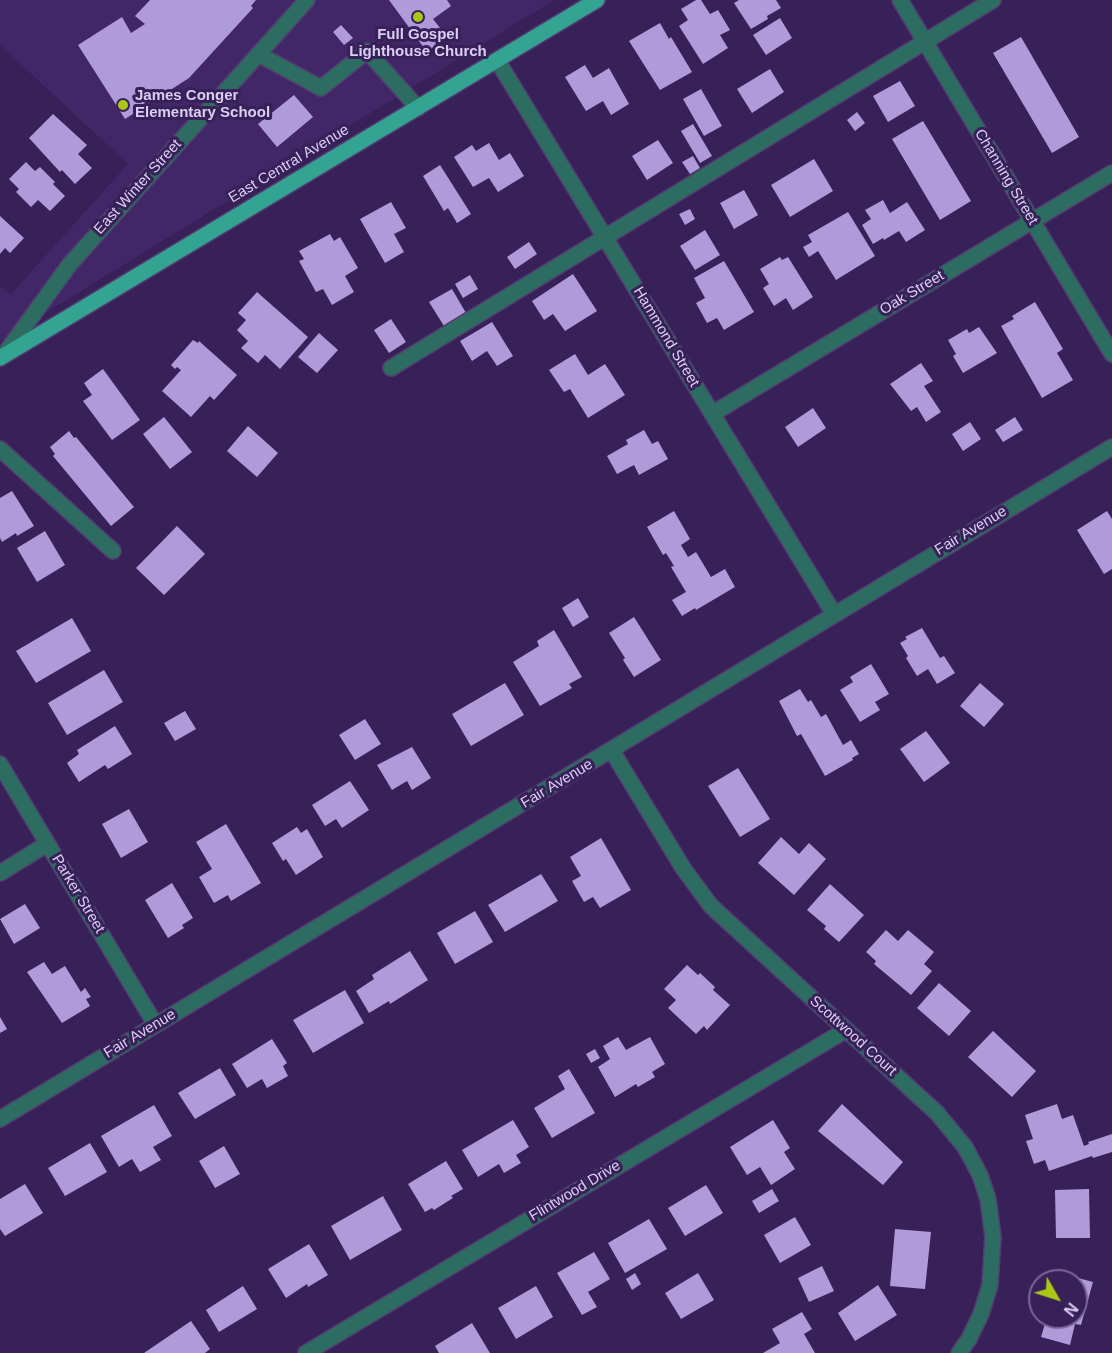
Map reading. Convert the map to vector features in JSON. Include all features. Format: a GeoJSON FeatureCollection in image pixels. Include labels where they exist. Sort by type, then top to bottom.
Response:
{"type":"FeatureCollection","features":[{"type":"Feature","properties":{"kind":"main road","name":"East Central Avenue"},"geometry":{"type":"LineString","coordinates":[[2,357],[597,0]]}},
{"type":"Feature","properties":{"kind":"street","name":"East Winter Street"},"geometry":{"type":"LineString","coordinates":[[2,357],[70,264],[307,0]]}},
{"type":"Feature","properties":{"kind":"street","name":"Channing Street"},"geometry":{"type":"LineString","coordinates":[[900,0],[1112,354]]}},
{"type":"Feature","properties":{"kind":"street"},"geometry":{"type":"LineString","coordinates":[[391,368],[993,0]]}},
{"type":"Feature","properties":{"kind":"street"},"geometry":{"type":"LineString","coordinates":[[258,54],[321,88],[367,51],[418,108]]}},
{"type":"Feature","properties":{"kind":"street","name":"Hammond Street"},"geometry":{"type":"LineString","coordinates":[[497,60],[834,614]]}},
{"type":"Feature","properties":{"kind":"street","name":"Oak Street"},"geometry":{"type":"LineString","coordinates":[[712,414],[1112,173]]}},
{"type":"Feature","properties":{"kind":"street","name":"Fair Avenue"},"geometry":{"type":"LineString","coordinates":[[0,1119],[1112,447]]}},
{"type":"Feature","properties":{"kind":"street"},"geometry":{"type":"LineString","coordinates":[[0,449],[113,551]]}},
{"type":"Feature","properties":{"kind":"street","name":"Scottwood Court"},"geometry":{"type":"LineString","coordinates":[[612,751],[683,868],[711,906],[950,1127],[965,1147],[980,1175],[991,1213],[993,1237],[990,1285],[981,1314],[969,1339],[959,1353]]}},
{"type":"Feature","properties":{"kind":"street","name":"Parker Street"},"geometry":{"type":"LineString","coordinates":[[0,764],[155,1024]]}},
{"type":"Feature","properties":{"kind":"street"},"geometry":{"type":"LineString","coordinates":[[0,873],[47,844]]}},
{"type":"Feature","properties":{"kind":"street","name":"Flintwood Drive"},"geometry":{"type":"LineString","coordinates":[[306,1353],[846,1030]]}},
{"type":"Feature","properties":{"kind":"shaded area"},"geometry":{"type":"Polygon","coordinates":[[[0,0],[554,0],[0,341],[0,286],[10,295],[128,164],[0,45],[0,0]]]}},
{"type":"Feature","properties":{"kind":"building"},"geometry":{"type":"Polygon","coordinates":[[[150,0],[256,0],[251,6],[253,8],[189,78],[125,119],[78,45],[122,17],[131,33],[145,24],[135,16],[150,0]]]}},
{"type":"Feature","properties":{"kind":"building"},"geometry":{"type":"Polygon","coordinates":[[[389,0],[447,0],[451,6],[433,19],[447,37],[427,52],[389,0]]]}},
{"type":"Feature","properties":{"kind":"building"},"geometry":{"type":"Polygon","coordinates":[[[696,0],[701,0],[710,14],[718,10],[730,30],[720,35],[728,48],[703,64],[679,26],[688,20],[681,9],[696,0]]]}},
{"type":"Feature","properties":{"kind":"building"},"geometry":{"type":"Polygon","coordinates":[[[739,0],[776,0],[781,8],[751,29],[734,3],[739,0]]]}},
{"type":"Feature","properties":{"kind":"building"},"geometry":{"type":"Polygon","coordinates":[[[780,18],[792,38],[766,55],[753,35],[780,18]]]}},
{"type":"Feature","properties":{"kind":"building"},"geometry":{"type":"Polygon","coordinates":[[[660,23],[692,72],[660,90],[629,41],[660,23]]]}},
{"type":"Feature","properties":{"kind":"building"},"geometry":{"type":"Polygon","coordinates":[[[341,25],[353,38],[344,45],[333,32],[341,25]]]}},
{"type":"Feature","properties":{"kind":"building"},"geometry":{"type":"Polygon","coordinates":[[[1021,37],[1079,137],[1052,153],[993,53],[1021,37]]]}},
{"type":"Feature","properties":{"kind":"building"},"geometry":{"type":"Polygon","coordinates":[[[585,65],[593,78],[609,68],[629,104],[611,115],[603,101],[586,111],[565,77],[585,65]]]}},
{"type":"Feature","properties":{"kind":"building"},"geometry":{"type":"Polygon","coordinates":[[[770,69],[784,92],[752,113],[737,89],[770,69]]]}},
{"type":"Feature","properties":{"kind":"building"},"geometry":{"type":"Polygon","coordinates":[[[900,81],[915,106],[888,122],[873,96],[900,81]]]}},
{"type":"Feature","properties":{"kind":"building"},"geometry":{"type":"Polygon","coordinates":[[[701,89],[722,126],[704,136],[683,99],[701,89]]]}},
{"type":"Feature","properties":{"kind":"building"},"geometry":{"type":"Polygon","coordinates":[[[294,95],[313,117],[277,147],[258,124],[294,95]]]}},
{"type":"Feature","properties":{"kind":"building"},"geometry":{"type":"Polygon","coordinates":[[[857,112],[865,123],[855,131],[847,120],[857,112]]]}},
{"type":"Feature","properties":{"kind":"building"},"geometry":{"type":"Polygon","coordinates":[[[53,114],[87,145],[78,154],[92,168],[75,184],[62,170],[60,172],[29,138],[53,114]]]}},
{"type":"Feature","properties":{"kind":"building"},"geometry":{"type":"Polygon","coordinates":[[[923,121],[971,201],[940,220],[892,139],[923,121]]]}},
{"type":"Feature","properties":{"kind":"building"},"geometry":{"type":"Polygon","coordinates":[[[693,124],[712,156],[700,163],[681,131],[693,124]]]}},
{"type":"Feature","properties":{"kind":"building"},"geometry":{"type":"Polygon","coordinates":[[[658,140],[673,163],[647,180],[632,156],[658,140]]]}},
{"type":"Feature","properties":{"kind":"building"},"geometry":{"type":"Polygon","coordinates":[[[489,143],[499,160],[510,153],[524,176],[498,192],[489,178],[473,187],[454,157],[472,145],[476,151],[489,143]]]}},
{"type":"Feature","properties":{"kind":"building"},"geometry":{"type":"Polygon","coordinates":[[[693,156],[700,168],[690,174],[682,162],[693,156]]]}},
{"type":"Feature","properties":{"kind":"building"},"geometry":{"type":"Polygon","coordinates":[[[814,159],[833,191],[790,217],[771,185],[814,159]]]}},
{"type":"Feature","properties":{"kind":"building"},"geometry":{"type":"Polygon","coordinates":[[[26,162],[35,171],[40,167],[65,196],[50,211],[38,200],[31,207],[16,192],[19,189],[9,179],[26,162]]]}},
{"type":"Feature","properties":{"kind":"building"},"geometry":{"type":"Polygon","coordinates":[[[440,165],[471,214],[457,223],[448,208],[444,211],[423,176],[440,165]]]}},
{"type":"Feature","properties":{"kind":"building"},"geometry":{"type":"Polygon","coordinates":[[[744,190],[758,215],[734,229],[720,203],[744,190]]]}},
{"type":"Feature","properties":{"kind":"building"},"geometry":{"type":"Polygon","coordinates":[[[883,200],[890,213],[907,202],[925,230],[906,242],[899,231],[873,244],[862,225],[871,219],[865,210],[883,200]]]}},
{"type":"Feature","properties":{"kind":"building"},"geometry":{"type":"Polygon","coordinates":[[[391,202],[406,228],[394,234],[404,252],[385,263],[360,219],[391,202]]]}},
{"type":"Feature","properties":{"kind":"building"},"geometry":{"type":"Polygon","coordinates":[[[690,209],[695,219],[685,225],[679,214],[690,209]]]}},
{"type":"Feature","properties":{"kind":"building"},"geometry":{"type":"Polygon","coordinates":[[[848,212],[875,256],[836,280],[818,251],[809,257],[803,247],[812,242],[808,235],[848,212]]]}},
{"type":"Feature","properties":{"kind":"building"},"geometry":{"type":"Polygon","coordinates":[[[0,216],[24,238],[10,253],[5,248],[0,254],[0,216]]]}},
{"type":"Feature","properties":{"kind":"building"},"geometry":{"type":"Polygon","coordinates":[[[705,230],[720,255],[695,270],[680,246],[705,230]]]}},
{"type":"Feature","properties":{"kind":"building"},"geometry":{"type":"Polygon","coordinates":[[[330,234],[334,241],[340,237],[358,268],[345,276],[354,292],[332,305],[323,289],[316,292],[299,261],[304,259],[299,251],[330,234]]]}},
{"type":"Feature","properties":{"kind":"building"},"geometry":{"type":"Polygon","coordinates":[[[529,242],[537,254],[515,269],[507,257],[529,242]]]}},
{"type":"Feature","properties":{"kind":"building"},"geometry":{"type":"Polygon","coordinates":[[[780,257],[782,260],[788,257],[813,297],[793,310],[786,298],[774,306],[763,288],[769,284],[760,269],[780,257]]]}},
{"type":"Feature","properties":{"kind":"building"},"geometry":{"type":"Polygon","coordinates":[[[724,261],[754,312],[724,330],[717,318],[707,323],[696,303],[705,298],[694,278],[724,261]]]}},
{"type":"Feature","properties":{"kind":"building"},"geometry":{"type":"Polygon","coordinates":[[[573,274],[597,311],[565,331],[553,314],[544,320],[532,301],[573,274]]]}},
{"type":"Feature","properties":{"kind":"building"},"geometry":{"type":"Polygon","coordinates":[[[470,275],[478,289],[463,298],[455,284],[470,275]]]}},
{"type":"Feature","properties":{"kind":"building"},"geometry":{"type":"Polygon","coordinates":[[[452,289],[466,313],[444,326],[429,302],[452,289]]]}},
{"type":"Feature","properties":{"kind":"building"},"geometry":{"type":"Polygon","coordinates":[[[257,292],[308,337],[280,369],[265,355],[258,363],[241,348],[248,341],[237,330],[246,320],[238,313],[257,292]]]}},
{"type":"Feature","properties":{"kind":"building"},"geometry":{"type":"Polygon","coordinates":[[[1035,302],[1063,349],[1057,353],[1073,380],[1042,398],[1001,326],[1014,319],[1012,316],[1035,302]]]}},
{"type":"Feature","properties":{"kind":"building"},"geometry":{"type":"Polygon","coordinates":[[[391,319],[406,342],[389,353],[374,330],[391,319]]]}},
{"type":"Feature","properties":{"kind":"building"},"geometry":{"type":"Polygon","coordinates":[[[492,322],[513,356],[497,366],[487,351],[472,361],[460,341],[492,322]]]}},
{"type":"Feature","properties":{"kind":"building"},"geometry":{"type":"Polygon","coordinates":[[[979,327],[997,353],[963,373],[953,356],[956,354],[948,340],[967,329],[969,333],[979,327]]]}},
{"type":"Feature","properties":{"kind":"building"},"geometry":{"type":"Polygon","coordinates":[[[319,333],[338,350],[317,373],[298,357],[319,333]]]}},
{"type":"Feature","properties":{"kind":"building"},"geometry":{"type":"Polygon","coordinates":[[[193,340],[198,343],[199,341],[237,375],[214,400],[210,396],[191,417],[162,391],[181,370],[171,365],[193,340]]]}},
{"type":"Feature","properties":{"kind":"building"},"geometry":{"type":"Polygon","coordinates":[[[575,354],[588,375],[605,364],[625,395],[588,418],[570,389],[564,392],[549,370],[575,354]]]}},
{"type":"Feature","properties":{"kind":"building"},"geometry":{"type":"Polygon","coordinates":[[[921,363],[933,381],[924,386],[941,412],[926,422],[917,407],[911,411],[890,384],[921,363]]]}},
{"type":"Feature","properties":{"kind":"building"},"geometry":{"type":"Polygon","coordinates":[[[103,369],[140,420],[112,440],[83,401],[92,395],[84,383],[103,369]]]}},
{"type":"Feature","properties":{"kind":"building"},"geometry":{"type":"Polygon","coordinates":[[[813,408],[826,428],[798,447],[785,427],[813,408]]]}},
{"type":"Feature","properties":{"kind":"building"},"geometry":{"type":"Polygon","coordinates":[[[164,417],[192,452],[170,469],[143,434],[164,417]]]}},
{"type":"Feature","properties":{"kind":"building"},"geometry":{"type":"Polygon","coordinates":[[[1015,417],[1023,430],[1003,442],[995,430],[1015,417]]]}},
{"type":"Feature","properties":{"kind":"building"},"geometry":{"type":"Polygon","coordinates":[[[970,422],[981,439],[963,451],[952,434],[970,422]]]}},
{"type":"Feature","properties":{"kind":"building"},"geometry":{"type":"Polygon","coordinates":[[[248,426],[278,453],[257,477],[227,451],[248,426]]]}},
{"type":"Feature","properties":{"kind":"building"},"geometry":{"type":"Polygon","coordinates":[[[644,430],[652,444],[658,441],[668,459],[639,475],[634,465],[617,474],[607,456],[628,444],[626,440],[644,430]]]}},
{"type":"Feature","properties":{"kind":"building"},"geometry":{"type":"Polygon","coordinates":[[[69,431],[134,507],[111,526],[53,456],[55,454],[50,447],[69,431]]]}},
{"type":"Feature","properties":{"kind":"building"},"geometry":{"type":"Polygon","coordinates":[[[12,491],[34,526],[2,542],[0,538],[0,498],[12,491]]]}},
{"type":"Feature","properties":{"kind":"building"},"geometry":{"type":"Polygon","coordinates":[[[674,511],[690,539],[681,545],[688,557],[696,552],[711,577],[725,569],[735,587],[682,616],[672,600],[686,592],[671,567],[674,566],[666,553],[663,555],[647,527],[674,511]]]}},
{"type":"Feature","properties":{"kind":"building"},"geometry":{"type":"Polygon","coordinates":[[[1107,511],[1112,519],[1112,569],[1104,574],[1077,530],[1107,511]]]}},
{"type":"Feature","properties":{"kind":"building"},"geometry":{"type":"Polygon","coordinates":[[[177,526],[205,554],[164,595],[136,568],[177,526]]]}},
{"type":"Feature","properties":{"kind":"building"},"geometry":{"type":"Polygon","coordinates":[[[45,531],[65,565],[37,582],[17,548],[45,531]]]}},
{"type":"Feature","properties":{"kind":"building"},"geometry":{"type":"Polygon","coordinates":[[[578,598],[589,617],[573,627],[562,608],[578,598]]]}},
{"type":"Feature","properties":{"kind":"building"},"geometry":{"type":"Polygon","coordinates":[[[634,617],[661,660],[634,677],[609,633],[634,617]]]}},
{"type":"Feature","properties":{"kind":"building"},"geometry":{"type":"Polygon","coordinates":[[[72,618],[91,651],[36,683],[16,651],[72,618]]]}},
{"type":"Feature","properties":{"kind":"building"},"geometry":{"type":"Polygon","coordinates":[[[922,628],[940,658],[944,656],[955,673],[937,684],[928,669],[917,676],[900,643],[907,639],[905,637],[922,628]]]}},
{"type":"Feature","properties":{"kind":"building"},"geometry":{"type":"Polygon","coordinates":[[[554,630],[582,677],[569,684],[572,688],[540,706],[513,662],[539,646],[537,641],[554,630]]]}},
{"type":"Feature","properties":{"kind":"building"},"geometry":{"type":"Polygon","coordinates":[[[871,664],[889,694],[875,702],[880,710],[860,722],[840,690],[853,682],[850,677],[871,664]]]}},
{"type":"Feature","properties":{"kind":"building"},"geometry":{"type":"Polygon","coordinates":[[[104,670],[123,702],[67,735],[48,703],[104,670]]]}},
{"type":"Feature","properties":{"kind":"building"},"geometry":{"type":"Polygon","coordinates":[[[505,683],[524,715],[471,746],[452,714],[505,683]]]}},
{"type":"Feature","properties":{"kind":"building"},"geometry":{"type":"Polygon","coordinates":[[[980,683],[1004,704],[984,727],[960,706],[980,683]]]}},
{"type":"Feature","properties":{"kind":"building"},"geometry":{"type":"Polygon","coordinates":[[[800,689],[808,702],[811,700],[821,717],[826,714],[843,745],[851,740],[859,754],[825,776],[801,734],[797,736],[779,701],[800,689]]]}},
{"type":"Feature","properties":{"kind":"building"},"geometry":{"type":"Polygon","coordinates":[[[185,711],[196,729],[175,741],[164,723],[185,711]]]}},
{"type":"Feature","properties":{"kind":"building"},"geometry":{"type":"Polygon","coordinates":[[[365,719],[381,744],[355,760],[339,735],[365,719]]]}},
{"type":"Feature","properties":{"kind":"building"},"geometry":{"type":"Polygon","coordinates":[[[115,726],[132,754],[108,769],[105,765],[79,782],[67,763],[79,754],[77,750],[115,726]]]}},
{"type":"Feature","properties":{"kind":"building"},"geometry":{"type":"Polygon","coordinates":[[[926,731],[950,763],[924,782],[900,749],[926,731]]]}},
{"type":"Feature","properties":{"kind":"building"},"geometry":{"type":"Polygon","coordinates":[[[412,747],[431,778],[412,790],[407,781],[392,790],[377,765],[412,747]]]}},
{"type":"Feature","properties":{"kind":"building"},"geometry":{"type":"Polygon","coordinates":[[[738,768],[770,819],[740,837],[708,786],[738,768]]]}},
{"type":"Feature","properties":{"kind":"building"},"geometry":{"type":"Polygon","coordinates":[[[350,781],[369,810],[342,828],[336,819],[325,826],[312,805],[350,781]]]}},
{"type":"Feature","properties":{"kind":"building"},"geometry":{"type":"Polygon","coordinates":[[[129,809],[148,842],[121,858],[102,824],[129,809]]]}},
{"type":"Feature","properties":{"kind":"building"},"geometry":{"type":"Polygon","coordinates":[[[226,824],[261,883],[231,901],[228,895],[214,903],[199,877],[212,869],[196,842],[226,824]]]}},
{"type":"Feature","properties":{"kind":"building"},"geometry":{"type":"Polygon","coordinates":[[[297,827],[301,833],[307,829],[323,857],[296,875],[286,859],[283,861],[272,843],[297,827]]]}},
{"type":"Feature","properties":{"kind":"building"},"geometry":{"type":"Polygon","coordinates":[[[781,837],[799,854],[809,843],[826,859],[794,895],[758,863],[781,837]]]}},
{"type":"Feature","properties":{"kind":"building"},"geometry":{"type":"Polygon","coordinates":[[[601,838],[631,890],[600,908],[593,897],[584,902],[572,881],[581,876],[570,857],[601,838]]]}},
{"type":"Feature","properties":{"kind":"building"},"geometry":{"type":"Polygon","coordinates":[[[541,874],[558,901],[505,932],[488,905],[541,874]]]}},
{"type":"Feature","properties":{"kind":"building"},"geometry":{"type":"Polygon","coordinates":[[[172,883],[193,918],[182,925],[184,928],[168,938],[145,900],[172,883]]]}},
{"type":"Feature","properties":{"kind":"building"},"geometry":{"type":"Polygon","coordinates":[[[830,884],[864,915],[839,942],[824,929],[826,926],[807,910],[830,884]]]}},
{"type":"Feature","properties":{"kind":"building"},"geometry":{"type":"Polygon","coordinates":[[[25,904],[40,928],[14,944],[0,919],[25,904]]]}},
{"type":"Feature","properties":{"kind":"building"},"geometry":{"type":"Polygon","coordinates":[[[475,911],[493,942],[455,964],[437,933],[475,911]]]}},
{"type":"Feature","properties":{"kind":"building"},"geometry":{"type":"Polygon","coordinates":[[[886,930],[898,941],[908,930],[934,952],[924,964],[932,971],[911,995],[874,964],[876,961],[866,952],[886,930]]]}},
{"type":"Feature","properties":{"kind":"building"},"geometry":{"type":"Polygon","coordinates":[[[410,951],[428,980],[390,1004],[389,1001],[369,1013],[356,991],[374,979],[372,975],[410,951]]]}},
{"type":"Feature","properties":{"kind":"building"},"geometry":{"type":"Polygon","coordinates":[[[44,962],[52,974],[65,966],[81,992],[85,988],[91,997],[86,999],[90,1006],[62,1023],[27,972],[44,962]]]}},
{"type":"Feature","properties":{"kind":"building"},"geometry":{"type":"Polygon","coordinates":[[[687,965],[698,975],[700,973],[715,987],[713,990],[730,1005],[707,1030],[704,1026],[696,1034],[668,1008],[676,1000],[664,989],[687,965]]]}},
{"type":"Feature","properties":{"kind":"building"},"geometry":{"type":"Polygon","coordinates":[[[939,983],[971,1011],[949,1036],[917,1008],[939,983]]]}},
{"type":"Feature","properties":{"kind":"building"},"geometry":{"type":"Polygon","coordinates":[[[345,990],[364,1023],[313,1053],[293,1020],[345,990]]]}},
{"type":"Feature","properties":{"kind":"building"},"geometry":{"type":"Polygon","coordinates":[[[0,1017],[7,1029],[0,1033],[0,1017]]]}},
{"type":"Feature","properties":{"kind":"building"},"geometry":{"type":"Polygon","coordinates":[[[993,1031],[1036,1071],[1012,1097],[968,1057],[993,1031]]]}},
{"type":"Feature","properties":{"kind":"building"},"geometry":{"type":"Polygon","coordinates":[[[618,1037],[626,1050],[650,1037],[665,1064],[652,1072],[655,1077],[638,1087],[636,1084],[615,1097],[598,1067],[610,1059],[603,1046],[618,1037]]]}},
{"type":"Feature","properties":{"kind":"building"},"geometry":{"type":"Polygon","coordinates":[[[272,1039],[287,1063],[283,1066],[288,1076],[267,1088],[262,1079],[247,1088],[232,1064],[272,1039]]]}},
{"type":"Feature","properties":{"kind":"building"},"geometry":{"type":"Polygon","coordinates":[[[595,1049],[600,1058],[591,1063],[586,1054],[595,1049]]]}},
{"type":"Feature","properties":{"kind":"building"},"geometry":{"type":"Polygon","coordinates":[[[220,1068],[236,1095],[195,1119],[178,1093],[220,1068]]]}},
{"type":"Feature","properties":{"kind":"building"},"geometry":{"type":"Polygon","coordinates":[[[569,1069],[595,1113],[552,1138],[534,1108],[565,1089],[558,1076],[569,1069]]]}},
{"type":"Feature","properties":{"kind":"building"},"geometry":{"type":"Polygon","coordinates":[[[842,1104],[903,1162],[883,1185],[818,1131],[842,1104]]]}},
{"type":"Feature","properties":{"kind":"building"},"geometry":{"type":"Polygon","coordinates":[[[1057,1104],[1062,1119],[1073,1115],[1084,1146],[1089,1144],[1088,1142],[1112,1134],[1112,1152],[1093,1158],[1092,1156],[1049,1171],[1045,1160],[1034,1164],[1026,1141],[1033,1139],[1025,1115],[1057,1104]]]}},
{"type":"Feature","properties":{"kind":"building"},"geometry":{"type":"Polygon","coordinates":[[[154,1105],[172,1136],[153,1147],[161,1160],[140,1172],[132,1159],[119,1167],[101,1136],[154,1105]]]}},
{"type":"Feature","properties":{"kind":"building"},"geometry":{"type":"Polygon","coordinates":[[[513,1120],[529,1147],[516,1155],[521,1163],[504,1173],[499,1164],[478,1177],[462,1150],[513,1120]]]}},
{"type":"Feature","properties":{"kind":"building"},"geometry":{"type":"Polygon","coordinates":[[[773,1120],[790,1148],[784,1152],[795,1169],[771,1185],[760,1167],[747,1175],[730,1147],[773,1120]]]}},
{"type":"Feature","properties":{"kind":"building"},"geometry":{"type":"Polygon","coordinates":[[[90,1143],[107,1172],[65,1196],[48,1168],[90,1143]]]}},
{"type":"Feature","properties":{"kind":"building"},"geometry":{"type":"Polygon","coordinates":[[[224,1146],[240,1174],[215,1188],[199,1161],[224,1146]]]}},
{"type":"Feature","properties":{"kind":"building"},"geometry":{"type":"Polygon","coordinates":[[[446,1161],[463,1189],[434,1210],[432,1208],[425,1212],[408,1184],[446,1161]]]}},
{"type":"Feature","properties":{"kind":"building"},"geometry":{"type":"Polygon","coordinates":[[[25,1184],[43,1213],[5,1236],[0,1229],[0,1199],[25,1184]]]}},
{"type":"Feature","properties":{"kind":"building"},"geometry":{"type":"Polygon","coordinates":[[[706,1185],[723,1213],[685,1236],[668,1208],[706,1185]]]}},
{"type":"Feature","properties":{"kind":"building"},"geometry":{"type":"Polygon","coordinates":[[[772,1189],[779,1201],[759,1213],[752,1201],[772,1189]]]}},
{"type":"Feature","properties":{"kind":"building"},"geometry":{"type":"Polygon","coordinates":[[[1089,1189],[1090,1238],[1056,1238],[1055,1190],[1089,1189]]]}},
{"type":"Feature","properties":{"kind":"building"},"geometry":{"type":"Polygon","coordinates":[[[383,1196],[402,1230],[350,1260],[331,1226],[383,1196]]]}},
{"type":"Feature","properties":{"kind":"building"},"geometry":{"type":"Polygon","coordinates":[[[795,1217],[811,1245],[780,1263],[764,1235],[795,1217]]]}},
{"type":"Feature","properties":{"kind":"building"},"geometry":{"type":"Polygon","coordinates":[[[649,1219],[667,1249],[625,1273],[608,1243],[649,1219]]]}},
{"type":"Feature","properties":{"kind":"building"},"geometry":{"type":"Polygon","coordinates":[[[895,1229],[931,1232],[925,1289],[890,1286],[895,1229]]]}},
{"type":"Feature","properties":{"kind":"building"},"geometry":{"type":"Polygon","coordinates":[[[309,1244],[328,1275],[308,1287],[307,1284],[286,1298],[268,1269],[309,1244]]]}},
{"type":"Feature","properties":{"kind":"building"},"geometry":{"type":"Polygon","coordinates":[[[594,1252],[610,1279],[588,1292],[597,1307],[582,1315],[557,1273],[594,1252]]]}},
{"type":"Feature","properties":{"kind":"building"},"geometry":{"type":"Polygon","coordinates":[[[822,1266],[834,1291],[809,1302],[798,1278],[822,1266]]]}},
{"type":"Feature","properties":{"kind":"building"},"geometry":{"type":"Polygon","coordinates":[[[635,1273],[641,1284],[632,1290],[626,1279],[635,1273]]]}},
{"type":"Feature","properties":{"kind":"building"},"geometry":{"type":"Polygon","coordinates":[[[698,1273],[714,1300],[681,1319],[665,1293],[698,1273]]]}},
{"type":"Feature","properties":{"kind":"building"},"geometry":{"type":"Polygon","coordinates":[[[1088,1281],[1093,1282],[1088,1300],[1088,1281]]]}},
{"type":"Feature","properties":{"kind":"building"},"geometry":{"type":"Polygon","coordinates":[[[878,1285],[897,1315],[855,1341],[838,1313],[878,1285]]]}},
{"type":"Feature","properties":{"kind":"building"},"geometry":{"type":"Polygon","coordinates":[[[243,1286],[257,1309],[219,1332],[206,1310],[243,1286]]]}},
{"type":"Feature","properties":{"kind":"building"},"geometry":{"type":"Polygon","coordinates":[[[536,1286],[553,1317],[516,1339],[498,1308],[536,1286]]]}},
{"type":"Feature","properties":{"kind":"building"},"geometry":{"type":"Polygon","coordinates":[[[802,1312],[812,1329],[804,1334],[815,1353],[763,1353],[780,1343],[772,1329],[802,1312]]]}},
{"type":"Feature","properties":{"kind":"building"},"geometry":{"type":"Polygon","coordinates":[[[191,1321],[210,1349],[205,1353],[144,1353],[191,1321]]]}},
{"type":"Feature","properties":{"kind":"building"},"geometry":{"type":"Polygon","coordinates":[[[472,1323],[490,1353],[439,1353],[435,1346],[472,1323]]]}},
{"type":"Feature","properties":{"kind":"building"},"geometry":{"type":"Polygon","coordinates":[[[1043,1329],[1074,1329],[1070,1345],[1041,1337],[1043,1329]]]}},
{"type":"Feature","properties":{"kind":"place","name":"Full Gospel Lighthouse Church"},"geometry":{"type":"Point","coordinates":[418,17]}},
{"type":"Feature","properties":{"kind":"place","name":"James Conger Elementary School"},"geometry":{"type":"Point","coordinates":[123,105]}}]}
